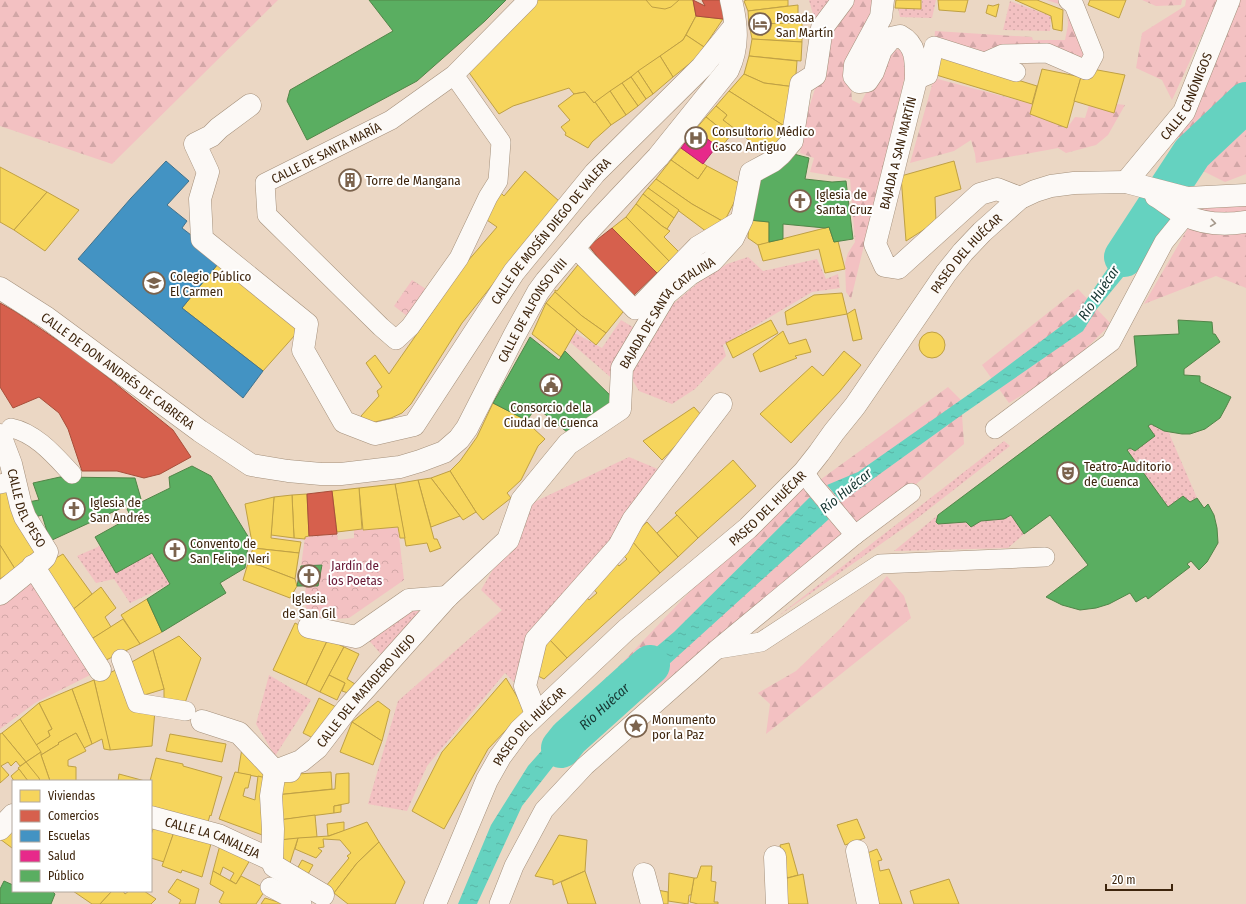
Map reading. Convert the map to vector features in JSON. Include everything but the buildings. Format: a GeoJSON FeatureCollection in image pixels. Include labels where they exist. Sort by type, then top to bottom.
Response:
{"type":"FeatureCollection","features":[{"type":"Feature","properties":{"kind":"street","name":"CALLE DE SANTA MARÍA"},"geometry":{"type":"LineString","coordinates":[[454,75],[501,142],[498,181],[459,258],[410,327],[396,340],[267,215],[265,183],[391,120],[454,75],[528,0]]}},
{"type":"Feature","properties":{"kind":"street","name":"CALLE DE ALFONSO VIII"},"geometry":{"type":"LineString","coordinates":[[235,455],[251,465],[260,467],[288,471],[334,474],[400,467],[425,460],[444,452],[459,439],[467,428],[491,379],[538,292],[574,248],[658,157],[728,70],[736,49],[735,26],[731,0]]}},
{"type":"Feature","properties":{"kind":"street","name":"BAJADA DE SANTA CATALINA"},"geometry":{"type":"LineString","coordinates":[[446,597],[508,540],[522,500],[568,444],[620,409],[622,368],[666,294],[690,274],[712,261],[733,238],[742,220],[751,173],[773,161],[792,141],[801,84],[815,75],[822,28],[843,0]]}},
{"type":"Feature","properties":{"kind":"street","name":"BAJADA A SAN MARTÍN"},"geometry":{"type":"LineString","coordinates":[[883,0],[881,17],[855,65],[854,76],[859,82],[867,81],[873,72],[881,50],[891,38],[900,36],[907,39],[916,58],[916,80],[876,244],[885,266],[898,268],[980,194],[997,189],[1020,198]]}},
{"type":"Feature","properties":{"kind":"street"},"geometry":{"type":"LineString","coordinates":[[985,62],[1003,54],[1047,53],[1086,70],[1094,55],[1074,5],[1068,0]]}},
{"type":"Feature","properties":{"kind":"street","name":"CALLE CANÓNIGOS"},"geometry":{"type":"LineString","coordinates":[[1134,184],[1184,112],[1229,0]]}},
{"type":"Feature","properties":{"kind":"street","name":"CALLE DE MOSÉN DIEGO DE VALERA"},"geometry":{"type":"LineString","coordinates":[[250,105],[219,128],[211,136],[195,144],[208,172],[200,199],[202,239],[307,324],[302,350],[344,422],[375,434],[414,425],[514,272],[595,174],[702,67],[735,26]]}},
{"type":"Feature","properties":{"kind":"street"},"geometry":{"type":"LineString","coordinates":[[916,80],[928,75],[934,46],[1016,72]]}},
{"type":"Feature","properties":{"kind":"street","name":"PASEO DEL HUÉCAR"},"geometry":{"type":"LineString","coordinates":[[435,904],[487,780],[500,757],[520,730],[626,630],[808,479],[819,453],[855,406],[946,272],[982,232],[1020,198],[1035,191],[1051,186],[1074,183],[1134,184]]}},
{"type":"Feature","properties":{"kind":"street"},"geometry":{"type":"LineString","coordinates":[[1134,184],[1188,206],[1198,220],[1213,224],[1246,222]]}},
{"type":"Feature","properties":{"kind":"street"},"geometry":{"type":"LineString","coordinates":[[995,429],[1111,342],[1164,242],[1188,206],[1246,195]]}},
{"type":"Feature","properties":{"kind":"street"},"geometry":{"type":"LineString","coordinates":[[574,248],[635,310],[697,246],[742,220]]}},
{"type":"Feature","properties":{"kind":"street","name":"CALLE DE DON ANDRÉS DE CABRERA"},"geometry":{"type":"LineString","coordinates":[[0,288],[47,318],[235,455]]}},
{"type":"Feature","properties":{"kind":"street"},"geometry":{"type":"LineString","coordinates":[[536,714],[526,686],[536,640],[619,546],[633,520],[721,404]]}},
{"type":"Feature","properties":{"kind":"street"},"geometry":{"type":"LineString","coordinates":[[6,431],[19,429],[38,441],[72,474]]}},
{"type":"Feature","properties":{"kind":"street","name":"CALLE DEL PESO"},"geometry":{"type":"LineString","coordinates":[[6,431],[11,464],[8,483],[21,506],[25,517],[47,552],[39,562]]}},
{"type":"Feature","properties":{"kind":"street"},"geometry":{"type":"LineString","coordinates":[[808,479],[849,528]]}},
{"type":"Feature","properties":{"kind":"street"},"geometry":{"type":"LineString","coordinates":[[499,904],[514,866],[544,810],[600,751],[716,650],[849,528],[911,493]]}},
{"type":"Feature","properties":{"kind":"street"},"geometry":{"type":"LineString","coordinates":[[716,650],[761,642],[880,564],[1045,556]]}},
{"type":"Feature","properties":{"kind":"street"},"geometry":{"type":"LineString","coordinates":[[0,594],[39,562],[100,670]]}},
{"type":"Feature","properties":{"kind":"street"},"geometry":{"type":"LineString","coordinates":[[309,627],[356,637],[409,600],[446,597]]}},
{"type":"Feature","properties":{"kind":"street","name":"CALLE DEL MATADERO VIEJO"},"geometry":{"type":"LineString","coordinates":[[275,771],[301,761],[317,748],[347,709],[446,597]]}},
{"type":"Feature","properties":{"kind":"street"},"geometry":{"type":"LineString","coordinates":[[121,659],[137,703],[194,716],[239,733],[275,771],[271,796],[273,829],[272,860]]}},
{"type":"Feature","properties":{"kind":"street","name":"CALLE DEL MATADERO VIEJO"},"geometry":{"type":"LineString","coordinates":[[275,771],[314,769],[355,712]]}},
{"type":"Feature","properties":{"kind":"street"},"geometry":{"type":"LineString","coordinates":[[0,828],[12,816]]}},
{"type":"Feature","properties":{"kind":"street","name":"CALLE LA CANALEJA"},"geometry":{"type":"LineString","coordinates":[[152,817],[218,835],[272,860],[274,866],[327,899]]}},
{"type":"Feature","properties":{"kind":"street"},"geometry":{"type":"LineString","coordinates":[[857,851],[868,904]]}},
{"type":"Feature","properties":{"kind":"street"},"geometry":{"type":"LineString","coordinates":[[775,857],[777,904]]}},
{"type":"Feature","properties":{"kind":"street"},"geometry":{"type":"LineString","coordinates":[[644,874],[652,904]]}},
{"type":"Feature","properties":{"kind":"street"},"geometry":{"type":"LineString","coordinates":[[270,887],[302,904]]}},
{"type":"Feature","properties":{"kind":"green space"},"geometry":{"type":"Polygon","coordinates":[[[0,0],[278,0],[112,164],[0,126],[0,0]]]}},
{"type":"Feature","properties":{"kind":"green space"},"geometry":{"type":"Polygon","coordinates":[[[809,0],[840,0],[816,25],[809,0]]]}},
{"type":"Feature","properties":{"kind":"green space"},"geometry":{"type":"Polygon","coordinates":[[[850,0],[875,0],[849,64],[852,100],[860,104],[890,49],[903,50],[907,68],[851,299],[846,292],[845,263],[848,253],[855,242],[850,179],[810,172],[814,158],[800,153],[808,111],[835,25],[850,0]]]}},
{"type":"Feature","properties":{"kind":"green space"},"geometry":{"type":"Polygon","coordinates":[[[922,0],[936,0],[932,18],[900,17],[898,8],[921,9],[922,0]]]}},
{"type":"Feature","properties":{"kind":"green space"},"geometry":{"type":"Polygon","coordinates":[[[1047,0],[1062,0],[1072,8],[1086,63],[986,59],[934,44],[935,31],[1032,37],[1033,40],[1065,40],[1068,25],[1067,7],[1047,0]]]}},
{"type":"Feature","properties":{"kind":"green space"},"geometry":{"type":"Polygon","coordinates":[[[1142,0],[1182,0],[1181,5],[1156,6],[1142,0]]]}},
{"type":"Feature","properties":{"kind":"green space"},"geometry":{"type":"Polygon","coordinates":[[[1186,0],[1218,0],[1172,100],[1162,80],[1136,68],[1142,33],[1185,6],[1186,0]]]}},
{"type":"Feature","properties":{"kind":"green space"},"geometry":{"type":"Polygon","coordinates":[[[1232,0],[1246,0],[1246,174],[1225,182],[1171,155],[1216,34],[1232,0]]]}},
{"type":"Feature","properties":{"kind":"green space"},"geometry":{"type":"Polygon","coordinates":[[[1010,1],[1051,16],[1050,31],[1003,30],[1010,1]]]}},
{"type":"Feature","properties":{"kind":"green space"},"geometry":{"type":"Polygon","coordinates":[[[934,78],[1032,104],[1030,114],[1067,128],[1075,117],[1085,118],[1089,105],[1114,113],[1117,104],[1125,105],[1108,135],[1096,145],[1066,153],[1058,148],[976,163],[971,140],[954,151],[910,163],[934,78]]]}},
{"type":"Feature","properties":{"kind":"green space"},"geometry":{"type":"Polygon","coordinates":[[[1202,204],[1246,204],[1246,288],[1216,276],[1144,304],[1202,204]]]}},
{"type":"Feature","properties":{"kind":"green space"},"geometry":{"type":"Polygon","coordinates":[[[748,257],[763,271],[817,259],[826,279],[838,274],[840,288],[812,292],[723,345],[726,356],[695,389],[672,404],[639,391],[630,376],[673,304],[699,282],[727,264],[748,257]]]}},
{"type":"Feature","properties":{"kind":"green space"},"geometry":{"type":"Polygon","coordinates":[[[412,280],[426,289],[407,316],[394,306],[412,280]]]}},
{"type":"Feature","properties":{"kind":"green space"},"geometry":{"type":"Polygon","coordinates":[[[1078,289],[1111,324],[1066,368],[1009,403],[982,365],[1078,289]]]}},
{"type":"Feature","properties":{"kind":"green space"},"geometry":{"type":"Polygon","coordinates":[[[621,320],[636,329],[616,382],[570,342],[575,333],[602,348],[621,320]]]}},
{"type":"Feature","properties":{"kind":"green space"},"geometry":{"type":"Polygon","coordinates":[[[948,387],[961,400],[964,444],[855,535],[625,712],[618,667],[804,472],[813,485],[948,387]]]}},
{"type":"Feature","properties":{"kind":"green space"},"geometry":{"type":"Polygon","coordinates":[[[1151,424],[1168,431],[1197,498],[1190,502],[1183,496],[1168,507],[1127,450],[1130,448],[1135,451],[1155,436],[1148,426],[1151,424]]]}},
{"type":"Feature","properties":{"kind":"green space"},"geometry":{"type":"Polygon","coordinates":[[[1004,441],[1010,446],[915,520],[777,617],[1004,441]]]}},
{"type":"Feature","properties":{"kind":"green space"},"geometry":{"type":"Polygon","coordinates":[[[629,457],[660,470],[520,688],[505,673],[427,766],[407,811],[368,804],[398,701],[502,610],[481,590],[530,504],[629,457]]]}},
{"type":"Feature","properties":{"kind":"green space"},"geometry":{"type":"Polygon","coordinates":[[[938,515],[936,521],[938,524],[966,522],[971,527],[981,521],[1011,515],[1024,534],[1008,548],[894,551],[938,515]]]}},
{"type":"Feature","properties":{"kind":"green space","name":"Jardín de los Poetas"},"geometry":{"type":"Polygon","coordinates":[[[398,527],[404,580],[349,618],[312,621],[304,602],[306,586],[318,585],[322,565],[301,566],[305,537],[337,534],[338,540],[354,538],[354,530],[398,527]]]}},
{"type":"Feature","properties":{"kind":"green space"},"geometry":{"type":"Polygon","coordinates":[[[100,546],[116,573],[152,553],[170,584],[130,603],[114,579],[96,583],[77,556],[100,546]]]}},
{"type":"Feature","properties":{"kind":"green space"},"geometry":{"type":"Polygon","coordinates":[[[33,566],[100,670],[35,703],[0,729],[0,594],[33,566]]]}},
{"type":"Feature","properties":{"kind":"green space"},"geometry":{"type":"Polygon","coordinates":[[[887,576],[904,596],[911,618],[766,734],[770,704],[758,693],[796,671],[841,628],[887,576]]]}},
{"type":"Feature","properties":{"kind":"green space"},"geometry":{"type":"Polygon","coordinates":[[[413,604],[426,608],[386,660],[367,638],[413,604]]]}},
{"type":"Feature","properties":{"kind":"green space"},"geometry":{"type":"Polygon","coordinates":[[[269,675],[311,700],[275,756],[256,724],[269,675]]]}},
{"type":"Feature","properties":{"kind":"water"},"geometry":{"type":"Polygon","coordinates":[[[1246,83],[1246,116],[1210,150],[1190,185],[1164,173],[1181,144],[1246,83]]]}},
{"type":"Feature","properties":{"kind":"water"},"geometry":{"type":"Polygon","coordinates":[[[1149,208],[1169,221],[1096,310],[1083,331],[963,414],[841,502],[827,485],[858,472],[985,383],[1076,315],[1149,208]]]}},
{"type":"Feature","properties":{"kind":"water"},"geometry":{"type":"Polygon","coordinates":[[[810,497],[829,519],[616,712],[600,686],[607,677],[621,677],[674,632],[810,497]]]}},
{"type":"Feature","properties":{"kind":"water"},"geometry":{"type":"Polygon","coordinates":[[[595,697],[603,718],[570,745],[522,806],[477,904],[458,904],[491,825],[528,766],[568,721],[595,697]]]}},
{"type":"Feature","properties":{"kind":"waterway","name":"Río Huécar"},"geometry":{"type":"LineString","coordinates":[[1124,257],[1192,153],[1246,102]]}},
{"type":"Feature","properties":{"kind":"waterway","name":"Río Huécar"},"geometry":{"type":"LineString","coordinates":[[561,748],[569,738],[650,665]]}},
{"type":"Feature","properties":{"kind":"place","name":"Posada San Martín"},"geometry":{"type":"Point","coordinates":[760,24]}},
{"type":"Feature","properties":{"kind":"place","name":"Consultorio Médico Casco Antiguo"},"geometry":{"type":"Point","coordinates":[696,138]}},
{"type":"Feature","properties":{"kind":"place","name":"Torre de Mangana"},"geometry":{"type":"Point","coordinates":[350,180]}},
{"type":"Feature","properties":{"kind":"place","name":"Iglesia de Santa Cruz"},"geometry":{"type":"Point","coordinates":[800,201]}},
{"type":"Feature","properties":{"kind":"place","name":"Colegio Público El Carmen"},"geometry":{"type":"Point","coordinates":[154,283]}},
{"type":"Feature","properties":{"kind":"place","name":"Consorcio de la Ciudad de Cuenca"},"geometry":{"type":"Point","coordinates":[551,385]}},
{"type":"Feature","properties":{"kind":"place","name":"Teatro-Auditorio de Cuenca"},"geometry":{"type":"Point","coordinates":[1068,473]}},
{"type":"Feature","properties":{"kind":"place","name":"Iglesia de San Andrés"},"geometry":{"type":"Point","coordinates":[74,509]}},
{"type":"Feature","properties":{"kind":"place","name":"Convento de San Felipe Neri"},"geometry":{"type":"Point","coordinates":[175,550]}},
{"type":"Feature","properties":{"kind":"place","name":"Iglesia de San Gil"},"geometry":{"type":"Point","coordinates":[309,576]}},
{"type":"Feature","properties":{"kind":"place","name":"Monumento por la Paz"},"geometry":{"type":"Point","coordinates":[636,726]}}]}
